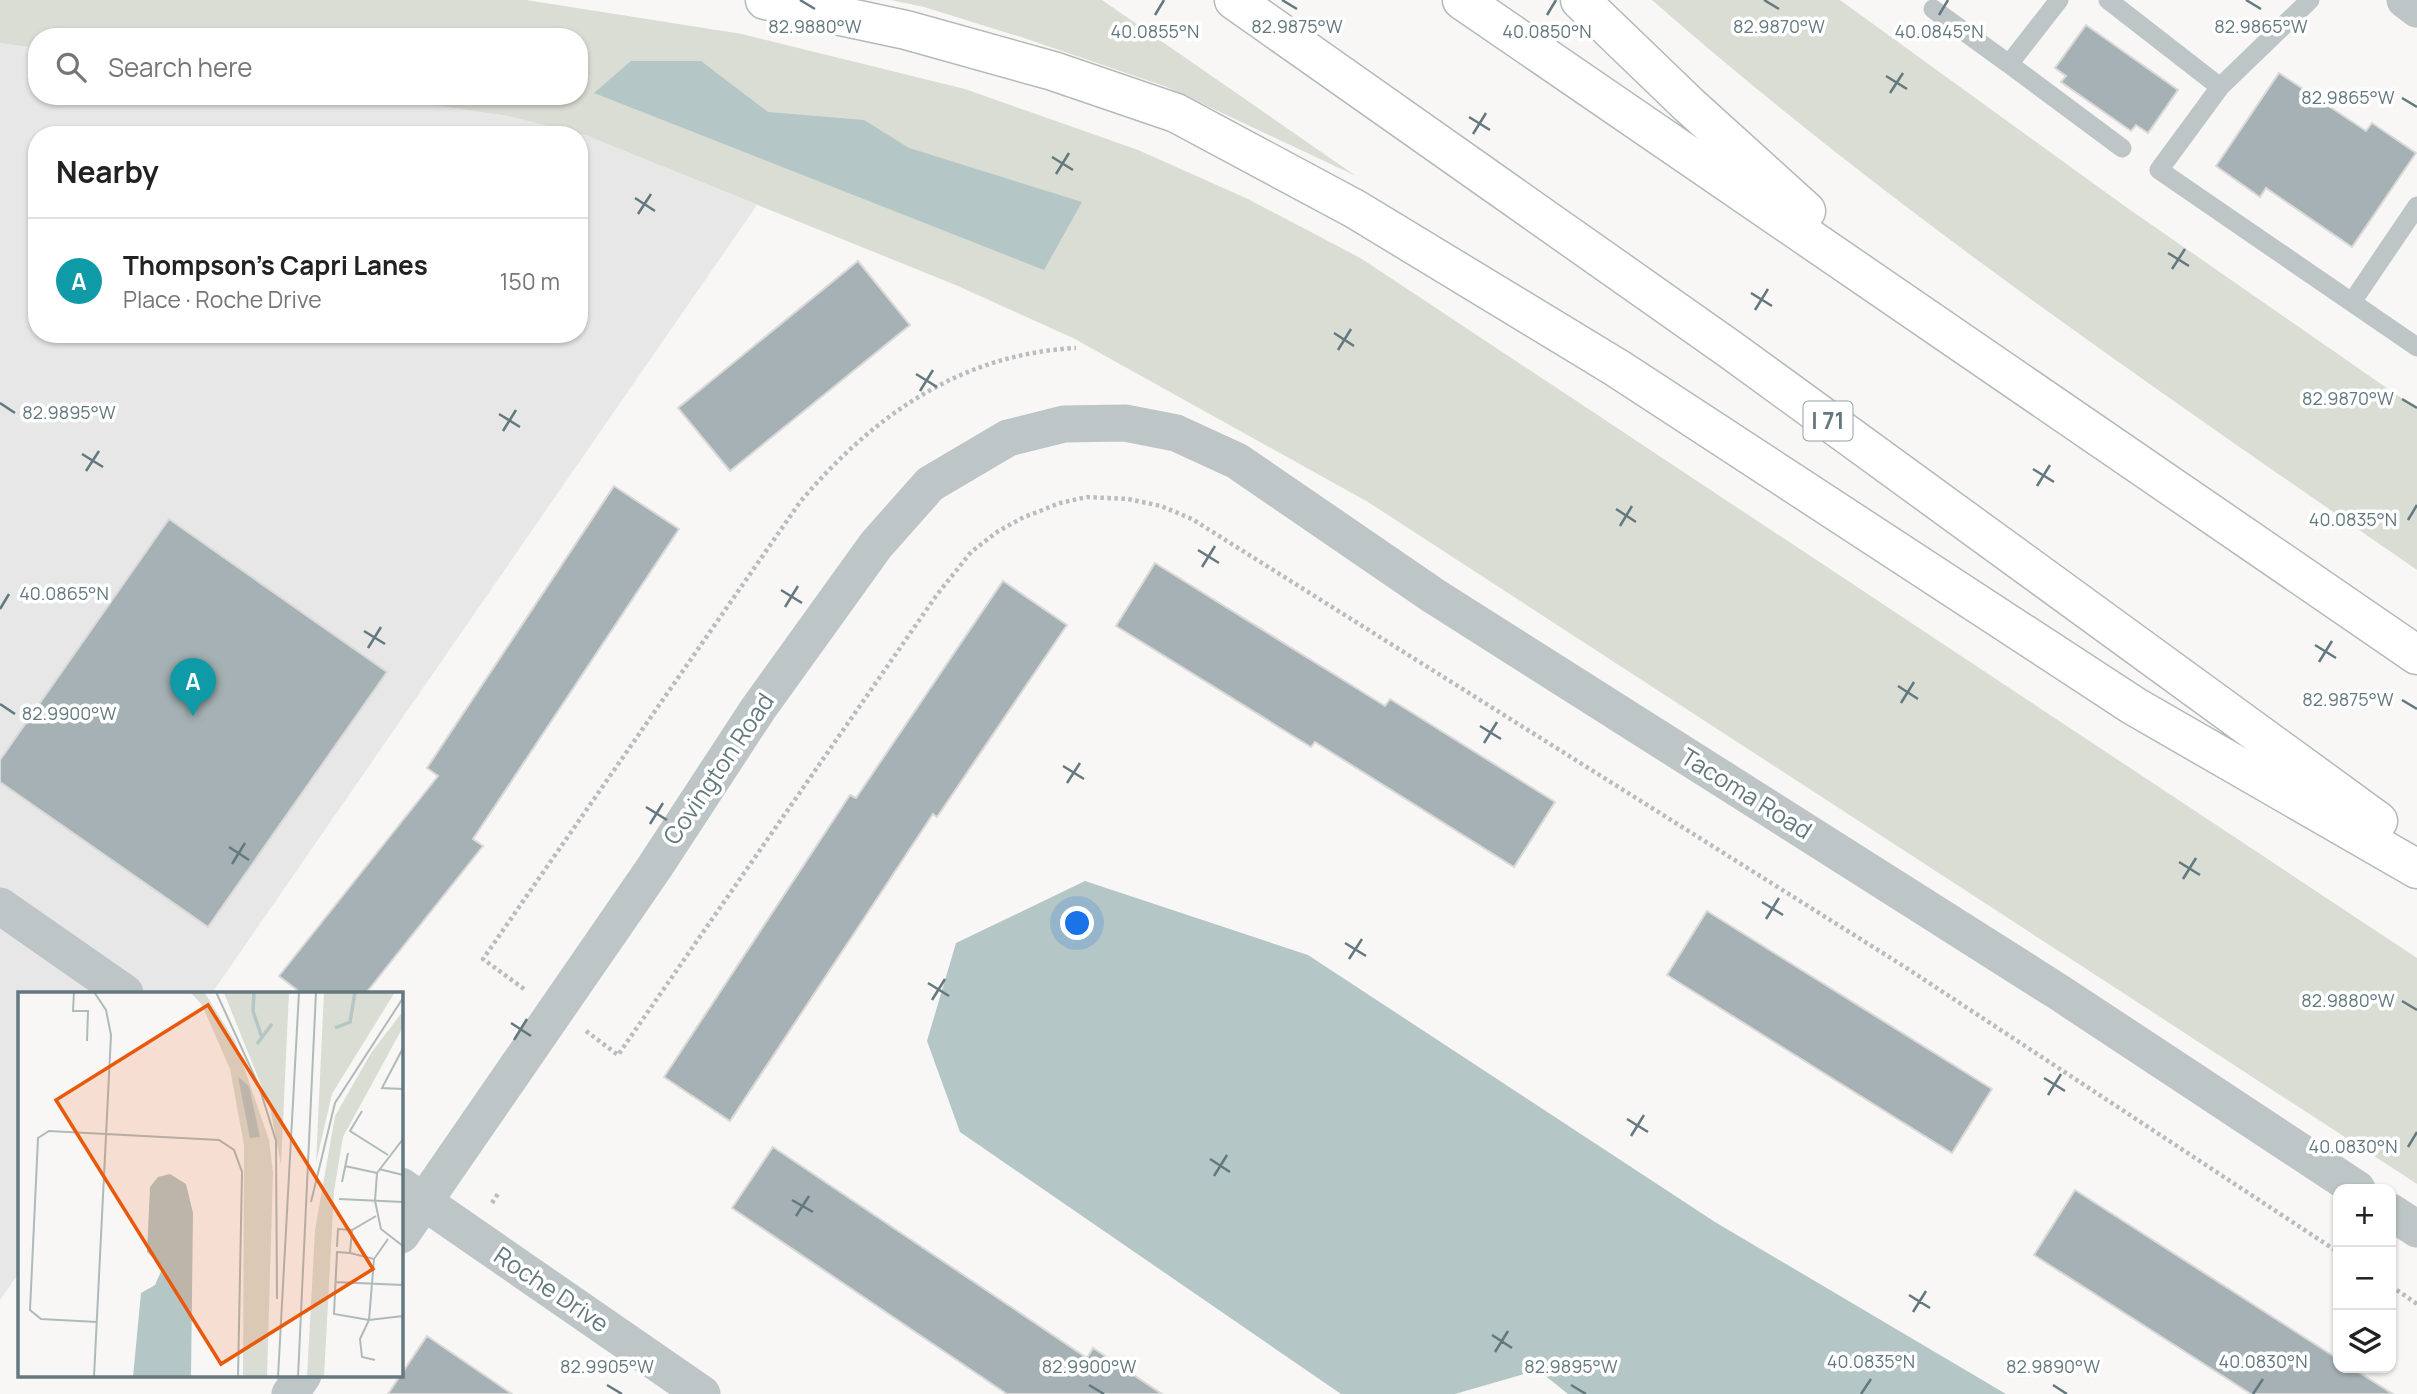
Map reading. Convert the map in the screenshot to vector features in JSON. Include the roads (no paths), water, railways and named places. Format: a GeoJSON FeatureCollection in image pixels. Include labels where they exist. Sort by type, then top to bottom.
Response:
{"type":"FeatureCollection","features":[{"type":"Feature","properties":{"kind":"highway"},"geometry":{"type":"LineString","coordinates":[[765,0],[906,30],[1053,71],[1176,113],[1355,209],[1594,353],[2134,706],[2417,869]]}},
{"type":"Feature","properties":{"kind":"highway","name":"I 71"},"geometry":{"type":"LineString","coordinates":[[1234,0],[1720,342],[2417,848]]}},
{"type":"Feature","properties":{"kind":"highway"},"geometry":{"type":"LineString","coordinates":[[1462,0],[2417,655]]}},
{"type":"Feature","properties":{"kind":"highway"},"geometry":{"type":"LineString","coordinates":[[1580,0],[1689,105],[1911,306]]}},
{"type":"Feature","properties":{"kind":"street"},"geometry":{"type":"LineString","coordinates":[[2405,0],[2417,9]]}},
{"type":"Feature","properties":{"kind":"street","name":"Tacoma Road"},"geometry":{"type":"LineString","coordinates":[[1125,423],[1176,433],[1237,461],[1434,596],[2060,993],[2349,1184]]}},
{"type":"Feature","properties":{"kind":"street","name":"Covington Road"},"geometry":{"type":"LineString","coordinates":[[402,1231],[412,1194],[646,879],[758,709],[876,545],[930,484],[1008,438],[1064,424],[1125,423]]}},
{"type":"Feature","properties":{"kind":"street"},"geometry":{"type":"LineString","coordinates":[[0,906],[124,992]]}},
{"type":"Feature","properties":{"kind":"street","name":"Roche Drive"},"geometry":{"type":"LineString","coordinates":[[412,1194],[702,1394]]}},
{"type":"Feature","properties":{"kind":"street"},"geometry":{"type":"LineString","coordinates":[[2396,1215],[2417,1229]]}},
{"type":"Feature","properties":{"kind":"street"},"geometry":{"type":"LineString","coordinates":[[290,1394],[302,1376]]}},
{"type":"Feature","properties":{"kind":"lane"},"geometry":{"type":"LineString","coordinates":[[2009,64],[2059,0]]}},
{"type":"Feature","properties":{"kind":"lane"},"geometry":{"type":"LineString","coordinates":[[2108,0],[2220,87]]}},
{"type":"Feature","properties":{"kind":"lane"},"geometry":{"type":"LineString","coordinates":[[2310,0],[2220,87],[2159,170],[2417,347]]}},
{"type":"Feature","properties":{"kind":"lane"},"geometry":{"type":"LineString","coordinates":[[1933,9],[2122,148]]}},
{"type":"Feature","properties":{"kind":"lane"},"geometry":{"type":"LineString","coordinates":[[2351,302],[2417,206]]}},
{"type":"Feature","properties":{"kind":"place","name":"Thompson's Capri Lanes"},"geometry":{"type":"Point","coordinates":[193,716]}}]}
